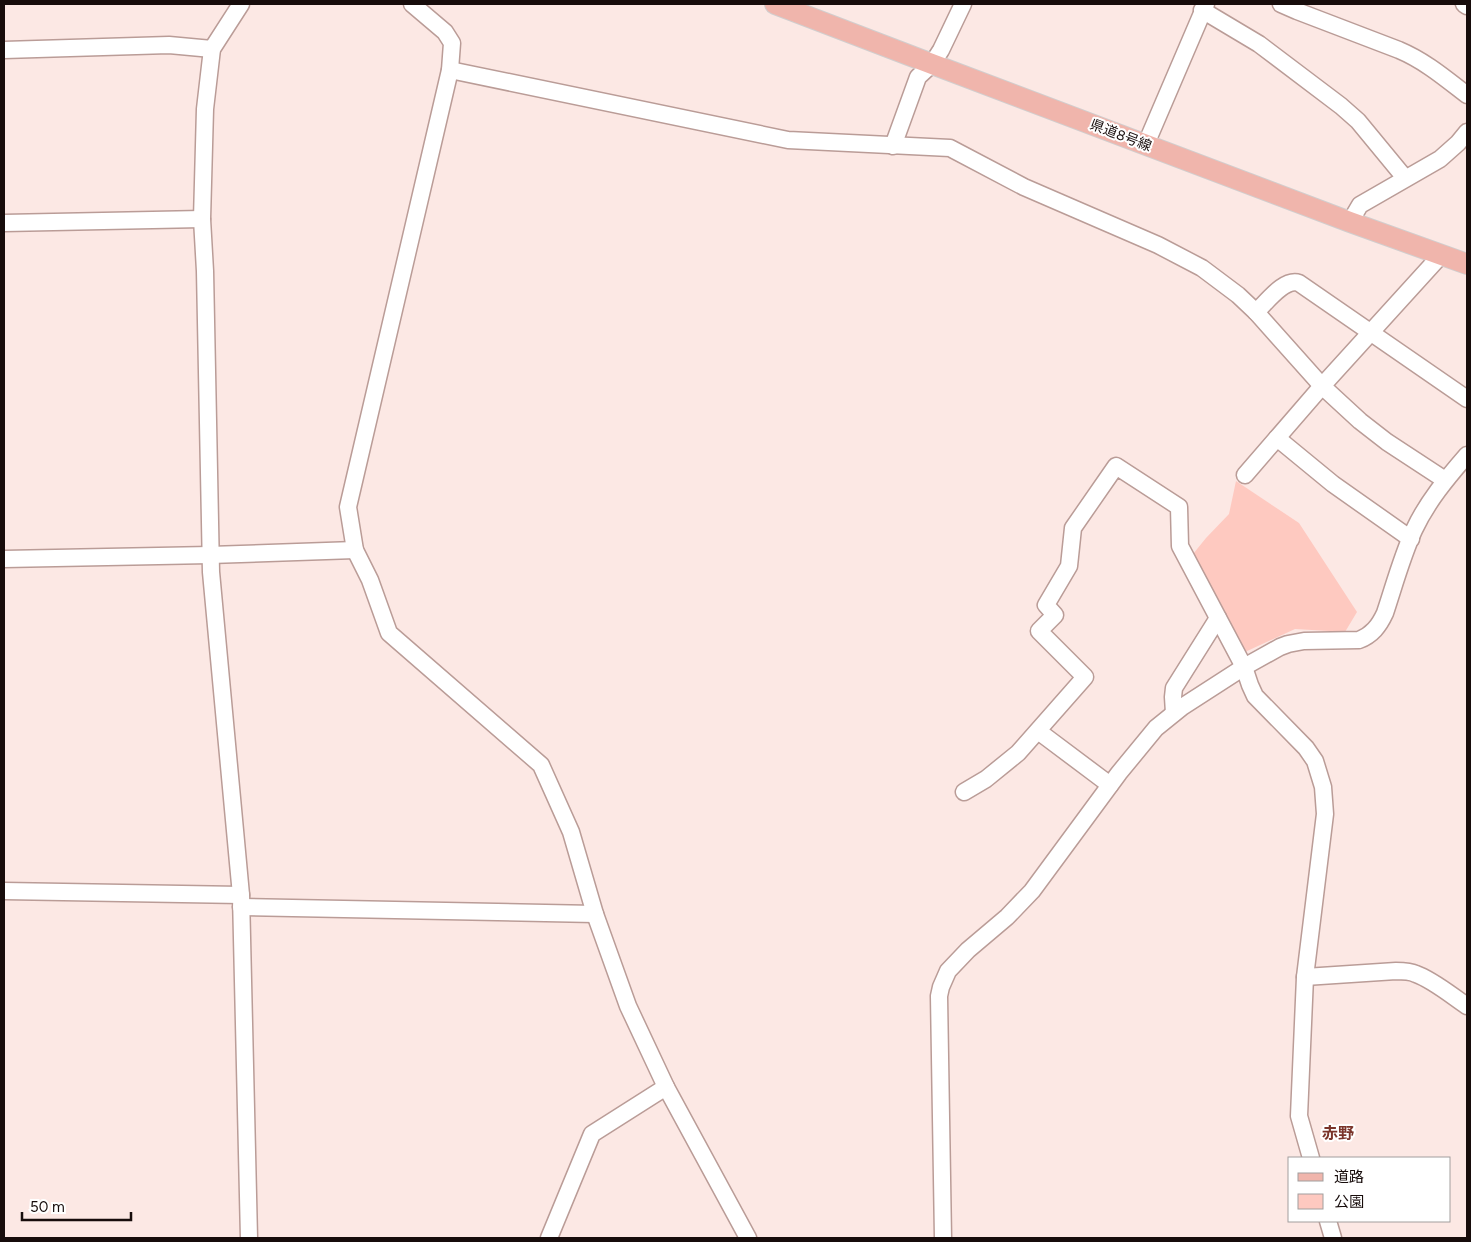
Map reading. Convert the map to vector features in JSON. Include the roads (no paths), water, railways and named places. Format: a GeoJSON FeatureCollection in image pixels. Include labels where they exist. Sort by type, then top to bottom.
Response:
{"type":"FeatureCollection","features":[{"type":"Feature","properties":{"kind":"main road","name":"県道8号線"},"geometry":{"type":"LineString","coordinates":[[775,4],[1350,222],[1467,264]]}},
{"type":"Feature","properties":{"kind":"street"},"geometry":{"type":"LineString","coordinates":[[241,4],[212,49],[205,109],[202,219],[205,271],[210,555],[241,901],[249,1238]]}},
{"type":"Feature","properties":{"kind":"street"},"geometry":{"type":"LineString","coordinates":[[412,4],[445,32],[452,43],[450,70],[348,507],[355,550],[370,580],[389,632],[541,765],[571,832],[596,914],[628,1006],[666,1087],[748,1238]]}},
{"type":"Feature","properties":{"kind":"street"},"geometry":{"type":"LineString","coordinates":[[893,146],[918,77],[932,64],[941,50],[963,4]]}},
{"type":"Feature","properties":{"kind":"street"},"geometry":{"type":"LineString","coordinates":[[1281,4],[1415,57],[1432,67],[1467,95]]}},
{"type":"Feature","properties":{"kind":"street"},"geometry":{"type":"LineString","coordinates":[[1146,144],[1204,7],[1259,44],[1341,106],[1358,121],[1405,178]]}},
{"type":"Feature","properties":{"kind":"street"},"geometry":{"type":"LineString","coordinates":[[4,50],[169,45],[212,49]]}},
{"type":"Feature","properties":{"kind":"street"},"geometry":{"type":"LineString","coordinates":[[450,70],[788,140],[950,148],[1024,187],[1158,245],[1202,268],[1238,295],[1256,312],[1322,386],[1374,433],[1445,480]]}},
{"type":"Feature","properties":{"kind":"street"},"geometry":{"type":"LineString","coordinates":[[1350,222],[1360,205],[1440,159],[1467,132]]}},
{"type":"Feature","properties":{"kind":"street"},"geometry":{"type":"LineString","coordinates":[[4,223],[202,219]]}},
{"type":"Feature","properties":{"kind":"street"},"geometry":{"type":"LineString","coordinates":[[1245,475],[1370,332],[1441,255]]}},
{"type":"Feature","properties":{"kind":"street"},"geometry":{"type":"LineString","coordinates":[[1256,312],[1284,285],[1295,281],[1467,399]]}},
{"type":"Feature","properties":{"kind":"street"},"geometry":{"type":"LineString","coordinates":[[1276,438],[1333,484],[1410,539]]}},
{"type":"Feature","properties":{"kind":"street"},"geometry":{"type":"LineString","coordinates":[[943,1238],[939,996],[948,971],[962,956],[1007,917],[1032,891],[1144,742],[1156,728],[1174,713],[1244,667],[1271,651],[1288,644],[1304,641],[1354,640],[1370,634],[1379,624],[1384,613],[1410,539],[1422,516],[1445,480],[1467,455]]}},
{"type":"Feature","properties":{"kind":"street"},"geometry":{"type":"LineString","coordinates":[[964,792],[986,779],[1004,765],[1038,731],[1085,677],[1039,631],[1055,614],[1046,605],[1069,566],[1073,528],[1116,466],[1179,508],[1180,546],[1244,667],[1255,696],[1306,748],[1318,768],[1323,787],[1325,814],[1305,978],[1299,1116],[1311,1157]]}},
{"type":"Feature","properties":{"kind":"street"},"geometry":{"type":"LineString","coordinates":[[4,559],[355,550]]}},
{"type":"Feature","properties":{"kind":"street"},"geometry":{"type":"LineString","coordinates":[[1174,713],[1174,688],[1218,618]]}},
{"type":"Feature","properties":{"kind":"street"},"geometry":{"type":"LineString","coordinates":[[1038,731],[1110,785]]}},
{"type":"Feature","properties":{"kind":"street"},"geometry":{"type":"LineString","coordinates":[[4,891],[596,914]]}},
{"type":"Feature","properties":{"kind":"street"},"geometry":{"type":"LineString","coordinates":[[1305,978],[1396,971],[1415,973],[1467,1006]]}},
{"type":"Feature","properties":{"kind":"street"},"geometry":{"type":"LineString","coordinates":[[549,1238],[592,1134],[666,1087]]}},
{"type":"Feature","properties":{"kind":"street"},"geometry":{"type":"LineString","coordinates":[[1328,1222],[1333,1238]]}},
{"type":"Feature","properties":{"kind":"district","name":"赤野"},"geometry":{"type":"Point","coordinates":[1338,1133]}}]}
